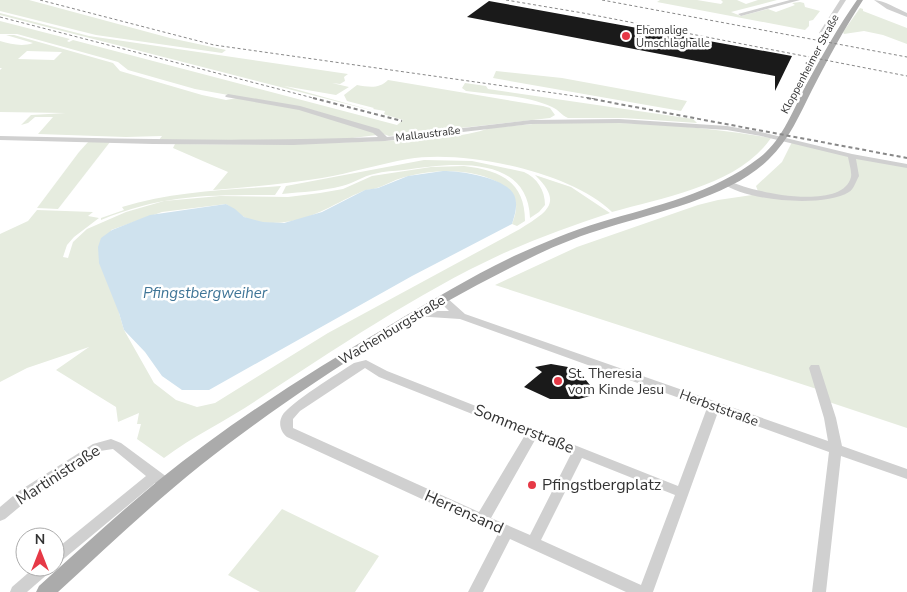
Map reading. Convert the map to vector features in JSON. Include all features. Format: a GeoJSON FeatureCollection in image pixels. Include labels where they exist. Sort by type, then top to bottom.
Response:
{"type":"FeatureCollection","features":[{"type":"Feature","properties":{"kind":"main road","name":"Kloppenheimer Straße"},"geometry":{"type":"LineString","coordinates":[[781,141],[838,32],[860,0]]}},
{"type":"Feature","properties":{"kind":"main road","name":"Wachenburgstraße"},"geometry":{"type":"LineString","coordinates":[[44,592],[160,480],[208,451],[342,360],[439,301],[502,267],[563,239],[731,182],[759,166],[773,154],[781,141]]}},
{"type":"Feature","properties":{"kind":"street"},"geometry":{"type":"LineString","coordinates":[[741,14],[796,0]]}},
{"type":"Feature","properties":{"kind":"street"},"geometry":{"type":"LineString","coordinates":[[822,33],[843,0]]}},
{"type":"Feature","properties":{"kind":"street"},"geometry":{"type":"LineString","coordinates":[[877,0],[889,8],[907,15]]}},
{"type":"Feature","properties":{"kind":"street"},"geometry":{"type":"LineString","coordinates":[[228,96],[300,108],[376,131],[384,139]]}},
{"type":"Feature","properties":{"kind":"street","name":"Mallaustraße"},"geometry":{"type":"LineString","coordinates":[[0,138],[241,144],[384,139],[531,122],[565,120],[640,122],[702,125],[761,134],[852,156],[907,166]]}},
{"type":"Feature","properties":{"kind":"street"},"geometry":{"type":"LineString","coordinates":[[731,182],[740,190],[816,200],[841,194],[853,185],[856,177],[852,156]]}},
{"type":"Feature","properties":{"kind":"street"},"geometry":{"type":"LineString","coordinates":[[439,301],[444,314]]}},
{"type":"Feature","properties":{"kind":"street","name":"Herbststraße"},"geometry":{"type":"LineString","coordinates":[[439,301],[461,316]]}},
{"type":"Feature","properties":{"kind":"street","name":"Herbststraße"},"geometry":{"type":"LineString","coordinates":[[418,314],[461,316],[907,474]]}},
{"type":"Feature","properties":{"kind":"street","name":"Wachenburgstraße"},"geometry":{"type":"LineString","coordinates":[[287,430],[287,418],[296,408],[358,366],[366,364]]}},
{"type":"Feature","properties":{"kind":"street","name":"Sommerstraße"},"geometry":{"type":"LineString","coordinates":[[366,364],[383,374],[683,493]]}},
{"type":"Feature","properties":{"kind":"street"},"geometry":{"type":"LineString","coordinates":[[815,368],[830,418],[836,449],[820,592]]}},
{"type":"Feature","properties":{"kind":"street"},"geometry":{"type":"LineString","coordinates":[[646,592],[714,406]]}},
{"type":"Feature","properties":{"kind":"street","name":"Herrensand"},"geometry":{"type":"LineString","coordinates":[[287,430],[642,592]]}},
{"type":"Feature","properties":{"kind":"street"},"geometry":{"type":"LineString","coordinates":[[482,520],[533,433]]}},
{"type":"Feature","properties":{"kind":"street","name":"Martinistraße"},"geometry":{"type":"LineString","coordinates":[[0,515],[24,495],[104,444],[117,446],[160,480]]}},
{"type":"Feature","properties":{"kind":"street"},"geometry":{"type":"LineString","coordinates":[[533,543],[579,451]]}},
{"type":"Feature","properties":{"kind":"street","name":"Wachenburgstraße"},"geometry":{"type":"LineString","coordinates":[[65,551],[160,480]]}},
{"type":"Feature","properties":{"kind":"street"},"geometry":{"type":"LineString","coordinates":[[475,592],[508,532]]}},
{"type":"Feature","properties":{"kind":"street"},"geometry":{"type":"LineString","coordinates":[[17,592],[34,577]]}},
{"type":"Feature","properties":{"kind":"shaded area"},"geometry":{"type":"Polygon","coordinates":[[[0,0],[29,0],[170,38],[226,50],[222,53],[96,35],[0,11],[0,0]]]}},
{"type":"Feature","properties":{"kind":"shaded area"},"geometry":{"type":"Polygon","coordinates":[[[660,0],[697,0],[721,4],[723,2],[721,0],[737,0],[746,4],[758,0],[777,0],[731,12],[741,16],[768,9],[776,12],[795,5],[792,3],[800,2],[804,3],[805,7],[820,11],[813,20],[809,21],[809,26],[805,30],[657,2],[660,0]]]}},
{"type":"Feature","properties":{"kind":"shaded area"},"geometry":{"type":"Polygon","coordinates":[[[860,8],[863,11],[907,28],[907,44],[883,35],[864,31],[844,34],[843,32],[860,8]]]}},
{"type":"Feature","properties":{"kind":"shaded area"},"geometry":{"type":"Polygon","coordinates":[[[0,13],[89,36],[348,74],[344,77],[345,81],[340,84],[332,83],[349,87],[336,95],[284,86],[378,112],[0,15],[0,13]]]}},
{"type":"Feature","properties":{"kind":"shaded area"},"geometry":{"type":"Polygon","coordinates":[[[0,21],[70,39],[67,41],[69,42],[73,40],[397,125],[403,120],[384,114],[385,111],[347,101],[344,95],[357,85],[377,86],[388,80],[543,106],[550,108],[555,115],[550,118],[389,136],[316,111],[195,89],[128,70],[118,62],[17,34],[0,34],[0,21]]]}},
{"type":"Feature","properties":{"kind":"shaded area"},"geometry":{"type":"Polygon","coordinates":[[[6,35],[14,35],[113,63],[120,71],[202,95],[226,100],[237,98],[298,109],[369,130],[377,135],[336,140],[159,140],[162,136],[126,137],[38,134],[53,117],[35,117],[28,123],[21,125],[31,115],[66,113],[0,112],[0,70],[2,68],[0,68],[0,41],[21,45],[33,43],[6,35]],[[27,51],[18,59],[54,60],[62,52],[27,51]]]}},
{"type":"Feature","properties":{"kind":"shaded area"},"geometry":{"type":"Polygon","coordinates":[[[496,71],[562,78],[687,101],[681,111],[493,78],[496,71]]]}},
{"type":"Feature","properties":{"kind":"shaded area"},"geometry":{"type":"Polygon","coordinates":[[[465,83],[486,86],[488,89],[693,119],[697,123],[624,118],[568,118],[552,107],[532,100],[466,91],[462,88],[465,83]]]}},
{"type":"Feature","properties":{"kind":"shaded area"},"geometry":{"type":"Polygon","coordinates":[[[555,122],[663,125],[771,138],[757,154],[721,178],[677,194],[612,212],[594,198],[571,185],[544,175],[516,167],[457,157],[408,159],[322,178],[213,190],[228,172],[173,148],[175,144],[316,143],[434,138],[469,134],[490,128],[555,122]]]}},
{"type":"Feature","properties":{"kind":"shaded area"},"geometry":{"type":"Polygon","coordinates":[[[89,141],[110,142],[58,209],[37,208],[79,152],[89,141]]]}},
{"type":"Feature","properties":{"kind":"shaded area"},"geometry":{"type":"Polygon","coordinates":[[[792,142],[907,167],[907,428],[829,402],[826,392],[495,285],[577,247],[698,205],[759,194],[756,186],[782,162],[792,142]]]}},
{"type":"Feature","properties":{"kind":"shaded area"},"geometry":{"type":"Polygon","coordinates":[[[424,160],[472,161],[524,172],[539,185],[544,194],[545,205],[530,218],[526,197],[516,182],[501,172],[483,167],[463,165],[442,165],[382,172],[335,188],[282,194],[286,186],[424,160]]]}},
{"type":"Feature","properties":{"kind":"shaded area"},"geometry":{"type":"Polygon","coordinates":[[[464,166],[488,171],[508,180],[520,196],[524,207],[525,221],[517,226],[512,224],[516,212],[516,202],[511,193],[502,185],[481,175],[444,171],[401,178],[375,189],[363,191],[316,214],[296,220],[275,223],[253,221],[226,204],[162,212],[111,230],[119,313],[124,330],[154,383],[176,400],[197,407],[215,403],[328,333],[520,229],[538,217],[544,212],[550,200],[549,193],[535,175],[571,187],[610,213],[517,247],[409,303],[164,458],[137,439],[141,424],[137,424],[139,413],[118,422],[116,407],[56,370],[89,347],[27,368],[0,382],[0,234],[28,221],[37,210],[93,212],[88,216],[99,218],[74,237],[67,245],[63,257],[68,258],[73,242],[87,229],[126,212],[164,201],[220,196],[288,197],[343,189],[372,176],[431,167],[464,166]]]}},
{"type":"Feature","properties":{"kind":"shaded area"},"geometry":{"type":"Polygon","coordinates":[[[281,186],[275,195],[208,196],[166,201],[124,211],[101,220],[101,218],[124,210],[122,207],[180,194],[281,186]]]}},
{"type":"Feature","properties":{"kind":"shaded area"},"geometry":{"type":"Polygon","coordinates":[[[282,509],[379,556],[355,592],[260,592],[228,575],[282,509]]]}},
{"type":"Feature","properties":{"kind":"water","name":"Pfingstbergweiher"},"geometry":{"type":"Polygon","coordinates":[[[443,171],[481,176],[508,187],[516,201],[512,224],[412,276],[209,390],[182,390],[162,376],[145,352],[124,330],[99,263],[98,247],[101,238],[112,230],[150,215],[226,204],[244,217],[263,222],[284,223],[322,212],[365,190],[378,188],[408,176],[443,171]]]}},
{"type":"Feature","properties":{"kind":"building","name":"Ehemalige Umschlaghalle"},"geometry":{"type":"Polygon","coordinates":[[[489,1],[792,56],[775,91],[775,76],[467,17],[489,1]]]}},
{"type":"Feature","properties":{"kind":"building","name":"St. Theresia vom Kinde Jesu"},"geometry":{"type":"Polygon","coordinates":[[[551,364],[568,367],[582,375],[593,389],[586,391],[590,396],[579,399],[550,399],[524,387],[542,372],[535,367],[551,364]]]}},
{"type":"Feature","properties":{"kind":"railway"},"geometry":{"type":"LineString","coordinates":[[40,0],[214,45],[596,99]]}},
{"type":"Feature","properties":{"kind":"railway"},"geometry":{"type":"LineString","coordinates":[[506,0],[583,13],[907,76]]}},
{"type":"Feature","properties":{"kind":"railway"},"geometry":{"type":"LineString","coordinates":[[602,0],[907,57]]}},
{"type":"Feature","properties":{"kind":"railway"},"geometry":{"type":"LineString","coordinates":[[0,17],[317,99]]}},
{"type":"Feature","properties":{"kind":"railway"},"geometry":{"type":"LineString","coordinates":[[313,98],[402,121]]}},
{"type":"Feature","properties":{"kind":"railway"},"geometry":{"type":"LineString","coordinates":[[587,98],[907,158]]}},
{"type":"Feature","properties":{"kind":"place","name":"Ehemalige Umschlaghalle"},"geometry":{"type":"Point","coordinates":[626,36]}},
{"type":"Feature","properties":{"kind":"place","name":"St. Theresia vom Kinde Jesu"},"geometry":{"type":"Point","coordinates":[558,381]}},
{"type":"Feature","properties":{"kind":"place","name":"Pfingstbergplatz"},"geometry":{"type":"Point","coordinates":[532,485]}}]}
